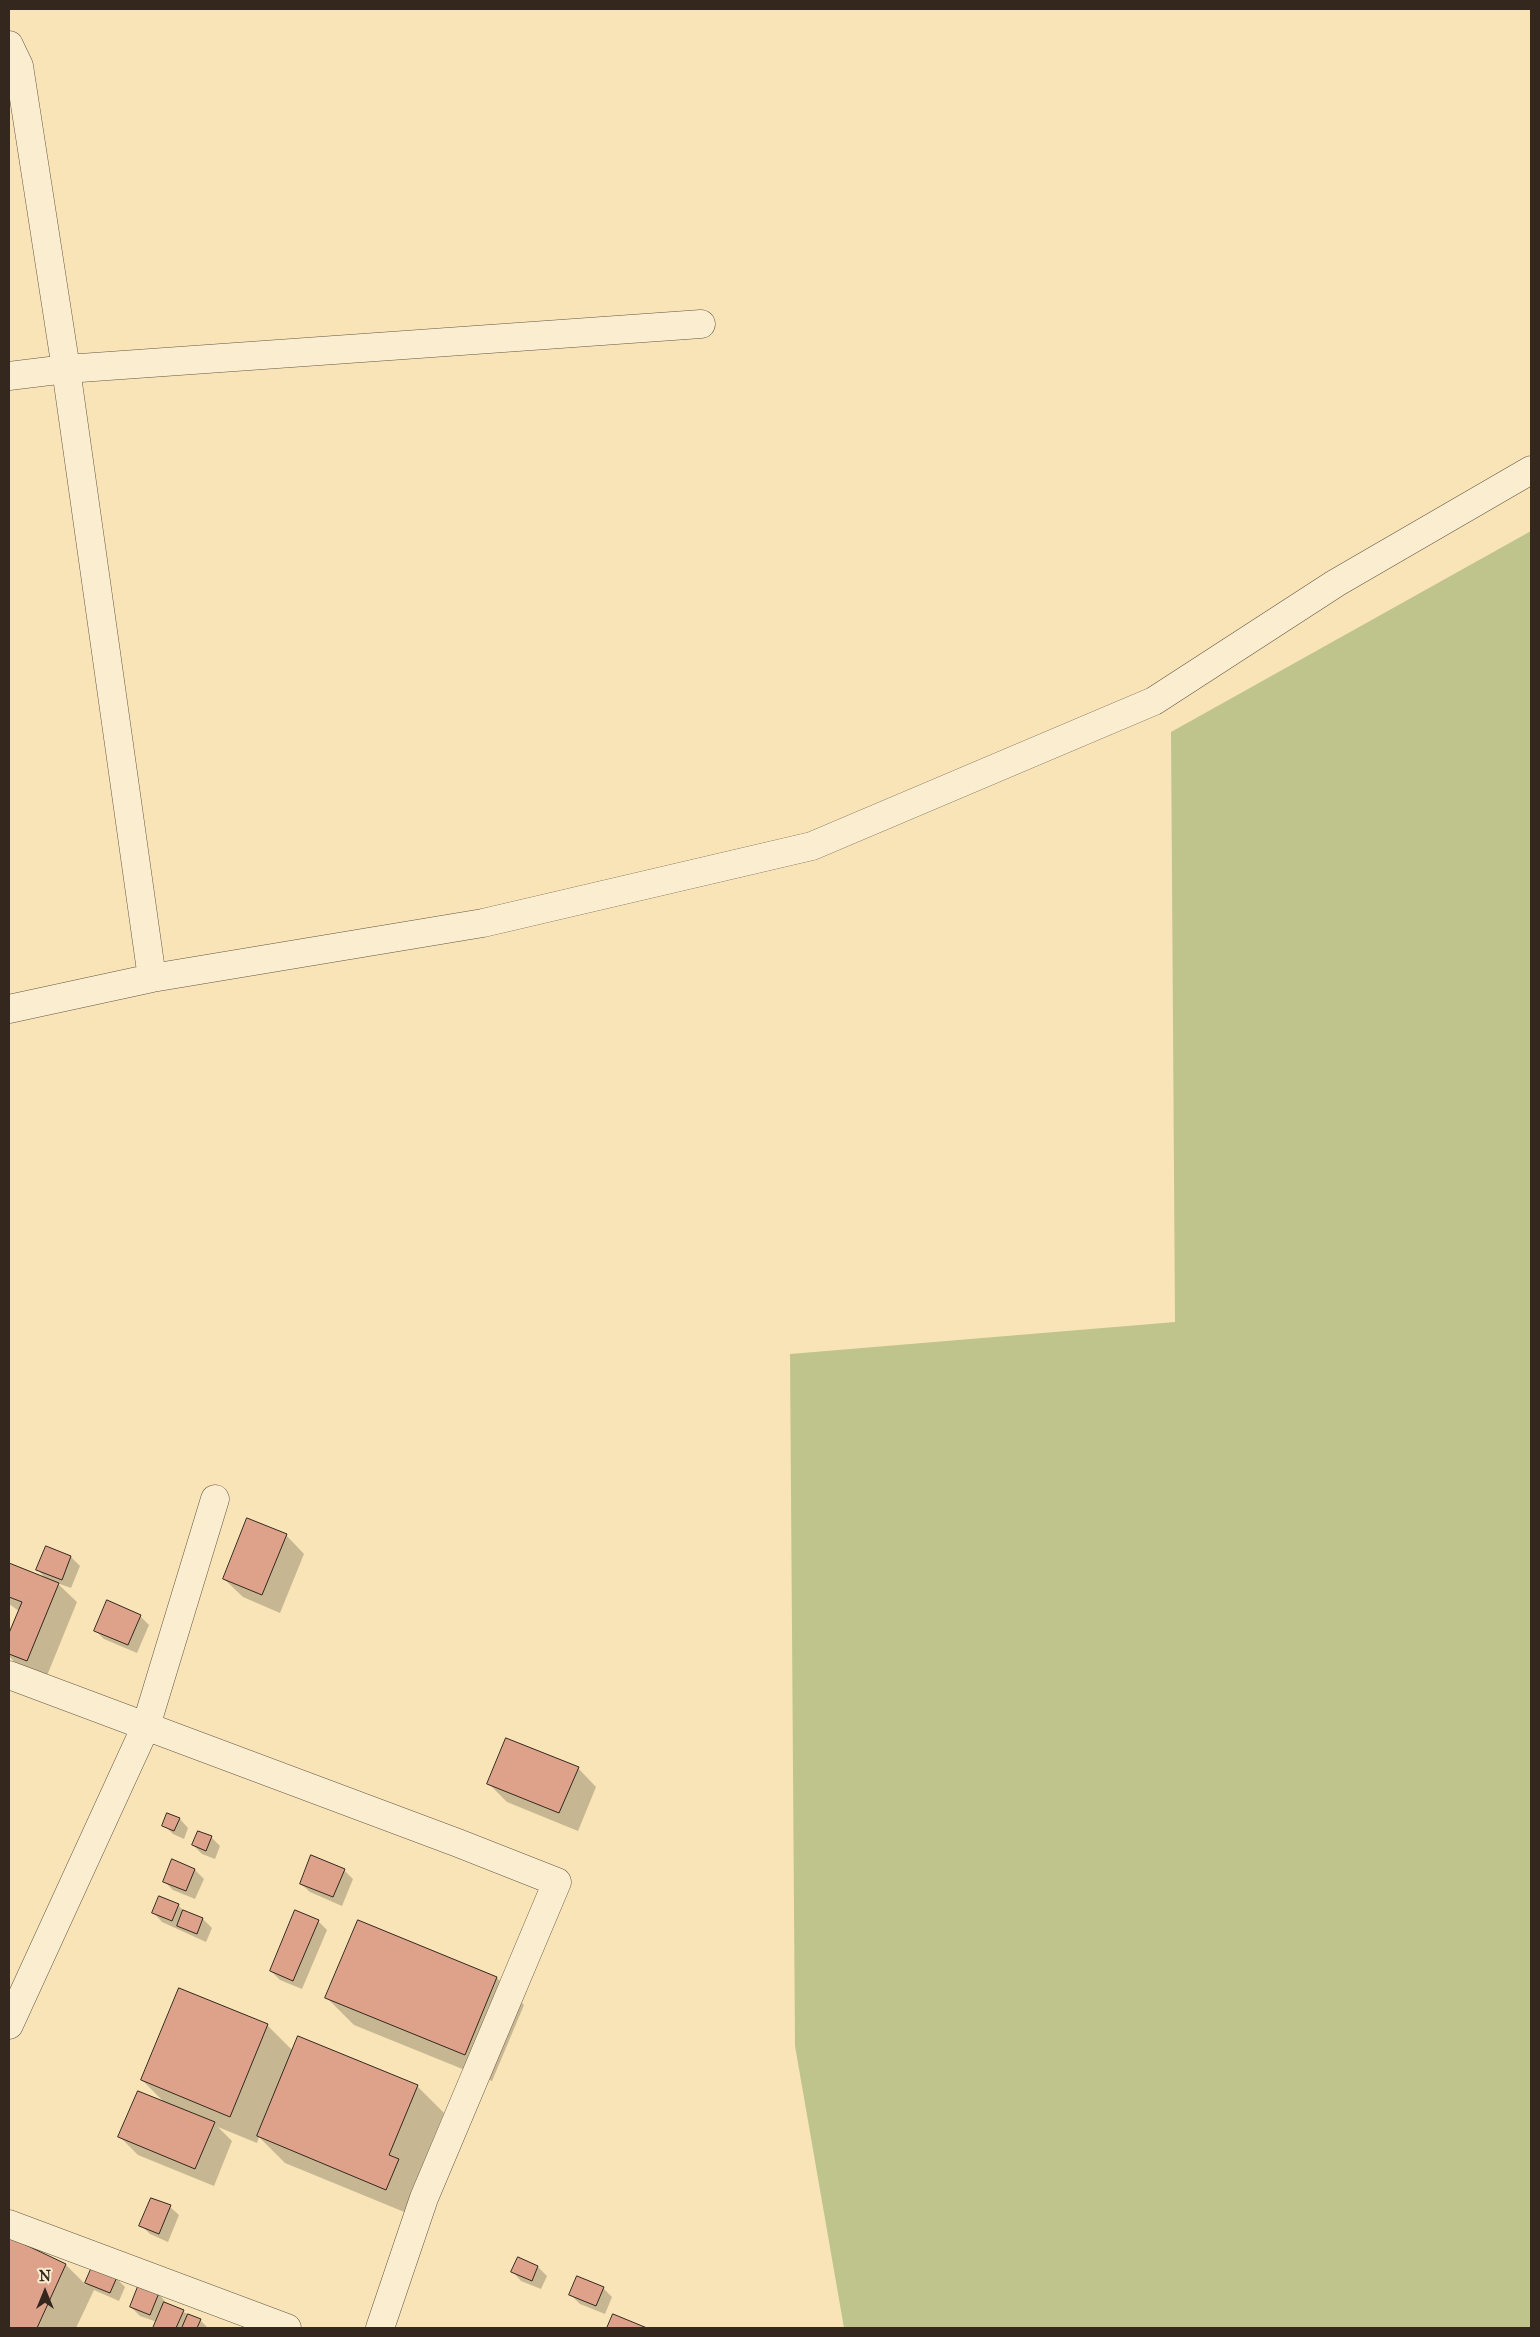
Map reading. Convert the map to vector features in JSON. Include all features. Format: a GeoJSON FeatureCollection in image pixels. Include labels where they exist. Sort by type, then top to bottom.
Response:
{"type":"FeatureCollection","features":[{"type":"Feature","properties":{"kind":"street"},"geometry":{"type":"LineString","coordinates":[[9,45],[19,66],[66,369],[152,978]]}},
{"type":"Feature","properties":{"kind":"street"},"geometry":{"type":"LineString","coordinates":[[9,376],[66,369],[701,324]]}},
{"type":"Feature","properties":{"kind":"street"},"geometry":{"type":"LineString","coordinates":[[9,1009],[152,978],[483,923],[812,846],[1154,701],[1336,583],[1531,470]]}},
{"type":"Feature","properties":{"kind":"street"},"geometry":{"type":"LineString","coordinates":[[9,2025],[146,1726],[215,1499]]}},
{"type":"Feature","properties":{"kind":"street"},"geometry":{"type":"LineString","coordinates":[[9,1675],[458,1843],[557,1882],[424,2198],[380,2328]]}},
{"type":"Feature","properties":{"kind":"street"},"geometry":{"type":"LineString","coordinates":[[9,2224],[287,2328]]}},
{"type":"Feature","properties":{"kind":"green space"},"geometry":{"type":"Polygon","coordinates":[[[1531,531],[1531,2328],[844,2328],[795,2046],[790,1354],[1175,1322],[1171,732],[1531,531]]]}},
{"type":"Feature","properties":{"kind":"building"},"geometry":{"type":"Polygon","coordinates":[[[247,1518],[287,1534],[262,1595],[223,1579],[247,1518]]]}},
{"type":"Feature","properties":{"kind":"building"},"geometry":{"type":"Polygon","coordinates":[[[46,1546],[71,1556],[62,1580],[36,1570],[46,1546]]]}},
{"type":"Feature","properties":{"kind":"building"},"geometry":{"type":"Polygon","coordinates":[[[9,1563],[59,1583],[27,1661],[9,1654],[9,1633],[22,1602],[9,1597],[9,1563]]]}},
{"type":"Feature","properties":{"kind":"building"},"geometry":{"type":"Polygon","coordinates":[[[107,1600],[141,1615],[128,1645],[94,1631],[107,1600]]]}},
{"type":"Feature","properties":{"kind":"building"},"geometry":{"type":"Polygon","coordinates":[[[506,1738],[579,1767],[559,1813],[487,1784],[506,1738]]]}},
{"type":"Feature","properties":{"kind":"building"},"geometry":{"type":"Polygon","coordinates":[[[167,1813],[180,1818],[174,1831],[162,1826],[167,1813]]]}},
{"type":"Feature","properties":{"kind":"building"},"geometry":{"type":"Polygon","coordinates":[[[198,1831],[212,1836],[206,1851],[192,1845],[198,1831]]]}},
{"type":"Feature","properties":{"kind":"building"},"geometry":{"type":"Polygon","coordinates":[[[311,1855],[345,1869],[333,1897],[300,1884],[311,1855]]]}},
{"type":"Feature","properties":{"kind":"building"},"geometry":{"type":"Polygon","coordinates":[[[172,1859],[195,1869],[186,1891],[163,1882],[172,1859]]]}},
{"type":"Feature","properties":{"kind":"building"},"geometry":{"type":"Polygon","coordinates":[[[159,1896],[179,1904],[172,1921],[152,1913],[159,1896]]]}},
{"type":"Feature","properties":{"kind":"building"},"geometry":{"type":"Polygon","coordinates":[[[183,1910],[203,1918],[197,1934],[177,1926],[183,1910]]]}},
{"type":"Feature","properties":{"kind":"building"},"geometry":{"type":"Polygon","coordinates":[[[295,1910],[319,1920],[293,1981],[270,1971],[295,1910]]]}},
{"type":"Feature","properties":{"kind":"building"},"geometry":{"type":"Polygon","coordinates":[[[358,1920],[497,1977],[465,2055],[325,1998],[358,1920]]]}},
{"type":"Feature","properties":{"kind":"building"},"geometry":{"type":"Polygon","coordinates":[[[179,1988],[268,2024],[230,2117],[141,2080],[179,1988]]]}},
{"type":"Feature","properties":{"kind":"building"},"geometry":{"type":"Polygon","coordinates":[[[298,2036],[418,2085],[389,2155],[399,2159],[386,2190],[257,2136],[298,2036]]]}},
{"type":"Feature","properties":{"kind":"building"},"geometry":{"type":"Polygon","coordinates":[[[138,2091],[215,2122],[195,2169],[118,2137],[138,2091]]]}},
{"type":"Feature","properties":{"kind":"building"},"geometry":{"type":"Polygon","coordinates":[[[151,2198],[171,2205],[159,2234],[139,2226],[151,2198]]]}},
{"type":"Feature","properties":{"kind":"building"},"geometry":{"type":"Polygon","coordinates":[[[9,2237],[66,2264],[37,2328],[9,2328],[9,2237]]]}},
{"type":"Feature","properties":{"kind":"building"},"geometry":{"type":"Polygon","coordinates":[[[518,2257],[538,2266],[532,2281],[511,2272],[518,2257]]]}},
{"type":"Feature","properties":{"kind":"building"},"geometry":{"type":"Polygon","coordinates":[[[92,2267],[117,2277],[110,2293],[85,2283],[92,2267]]]}},
{"type":"Feature","properties":{"kind":"building"},"geometry":{"type":"Polygon","coordinates":[[[577,2276],[604,2287],[596,2306],[569,2295],[577,2276]]]}},
{"type":"Feature","properties":{"kind":"building"},"geometry":{"type":"Polygon","coordinates":[[[139,2284],[159,2293],[150,2315],[130,2307],[139,2284]]]}},
{"type":"Feature","properties":{"kind":"building"},"geometry":{"type":"Polygon","coordinates":[[[164,2302],[184,2310],[176,2328],[153,2328],[164,2302]]]}},
{"type":"Feature","properties":{"kind":"building"},"geometry":{"type":"Polygon","coordinates":[[[188,2314],[201,2319],[197,2328],[182,2328],[188,2314]]]}},
{"type":"Feature","properties":{"kind":"building"},"geometry":{"type":"Polygon","coordinates":[[[613,2314],[647,2328],[607,2328],[613,2314]]]}}]}
